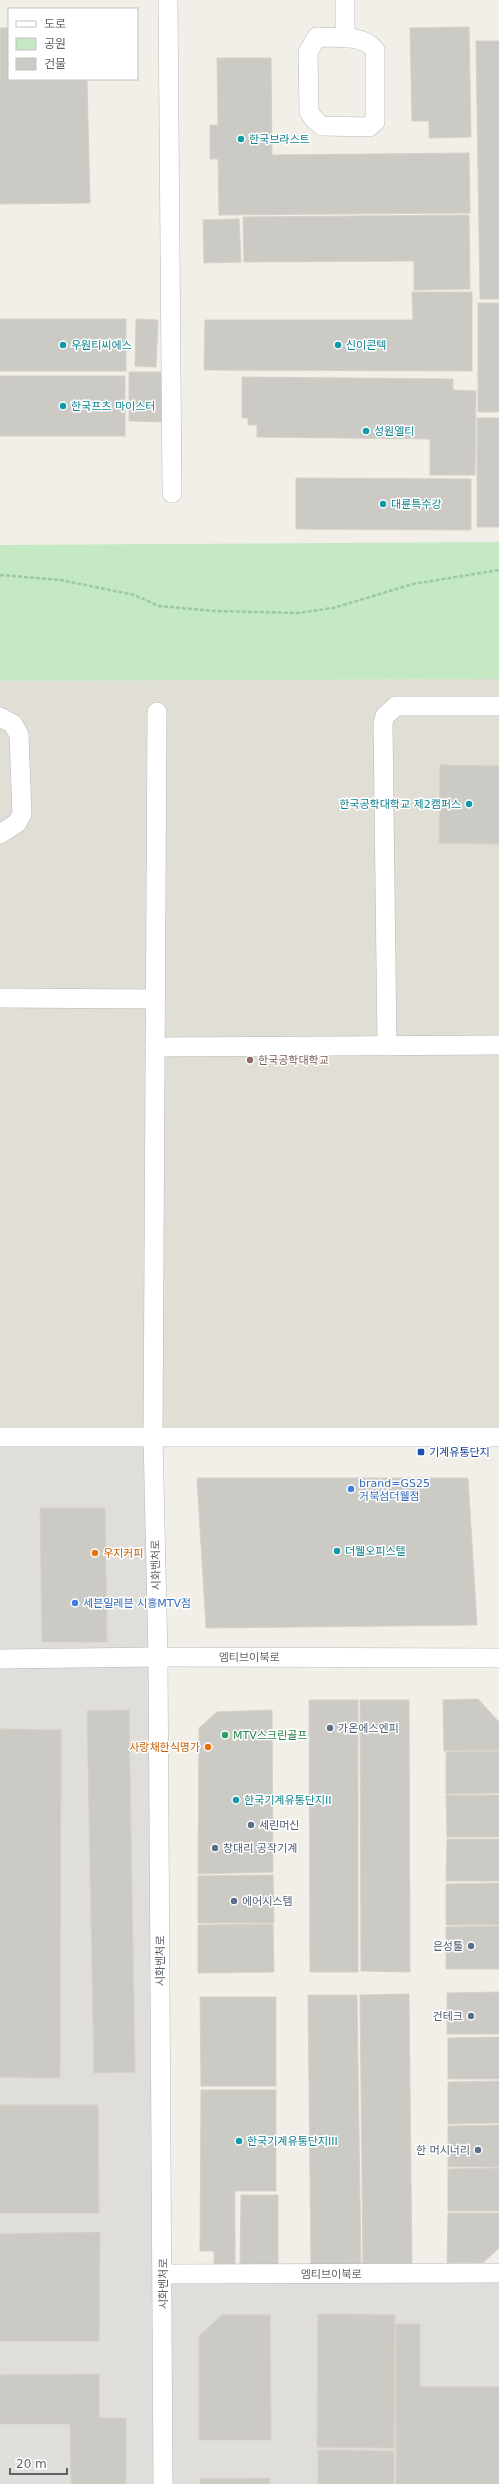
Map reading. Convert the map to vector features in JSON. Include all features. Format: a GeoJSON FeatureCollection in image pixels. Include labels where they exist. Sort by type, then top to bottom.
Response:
{"type":"FeatureCollection","features":[{"type":"Feature","properties":{"kind":"street"},"geometry":{"type":"LineString","coordinates":[[168,0],[172,493]]}},
{"type":"Feature","properties":{"kind":"street"},"geometry":{"type":"LineString","coordinates":[[345,0],[345,38]]}},
{"type":"Feature","properties":{"kind":"street"},"geometry":{"type":"LineString","coordinates":[[317,37],[345,38],[369,42],[375,50],[376,112],[375,122],[369,127],[322,126],[309,112],[308,52],[312,42],[317,37]]}},
{"type":"Feature","properties":{"kind":"street"},"geometry":{"type":"LineString","coordinates":[[387,1046],[383,724],[385,716],[396,706],[499,706]]}},
{"type":"Feature","properties":{"kind":"street","name":"시화벤처로"},"geometry":{"type":"LineString","coordinates":[[157,712],[153,1437],[158,1657],[163,2274],[163,2484]]}},
{"type":"Feature","properties":{"kind":"street"},"geometry":{"type":"LineString","coordinates":[[0,717],[13,724],[19,735],[22,814],[17,823],[0,834]]}},
{"type":"Feature","properties":{"kind":"street"},"geometry":{"type":"LineString","coordinates":[[0,998],[155,999]]}},
{"type":"Feature","properties":{"kind":"street"},"geometry":{"type":"LineString","coordinates":[[156,1047],[499,1045]]}},
{"type":"Feature","properties":{"kind":"street"},"geometry":{"type":"LineString","coordinates":[[0,1437],[499,1438]]}},
{"type":"Feature","properties":{"kind":"street","name":"엠티브이북로"},"geometry":{"type":"LineString","coordinates":[[0,1659],[158,1657],[499,1658]]}},
{"type":"Feature","properties":{"kind":"street","name":"엠티브이북로"},"geometry":{"type":"LineString","coordinates":[[163,2274],[499,2273]]}},
{"type":"Feature","properties":{"kind":"path"},"geometry":{"type":"LineString","coordinates":[[0,575],[61,580],[134,595],[159,606],[214,611],[298,613],[333,608],[413,584],[499,570]]}},
{"type":"Feature","properties":{"kind":"shaded area","name":"한국공학대학교"},"geometry":{"type":"Polygon","coordinates":[[[499,679],[499,1438],[0,1438],[0,681],[499,679]]]}},
{"type":"Feature","properties":{"kind":"shaded area"},"geometry":{"type":"Polygon","coordinates":[[[0,1437],[153,1437],[162,2484],[0,2484],[0,1437]]]}},
{"type":"Feature","properties":{"kind":"shaded area"},"geometry":{"type":"Polygon","coordinates":[[[163,2274],[499,2274],[499,2484],[163,2484],[163,2274]]]}},
{"type":"Feature","properties":{"kind":"green space"},"geometry":{"type":"Polygon","coordinates":[[[499,542],[499,679],[0,681],[0,545],[499,542]]]}},
{"type":"Feature","properties":{"kind":"building"},"geometry":{"type":"Polygon","coordinates":[[[469,27],[471,137],[429,138],[429,121],[412,121],[410,28],[469,27]]]}},
{"type":"Feature","properties":{"kind":"building"},"geometry":{"type":"Polygon","coordinates":[[[0,28],[8,28],[8,80],[87,80],[90,203],[0,204],[0,28]]]}},
{"type":"Feature","properties":{"kind":"building"},"geometry":{"type":"Polygon","coordinates":[[[476,41],[499,41],[499,299],[480,299],[476,41]]]}},
{"type":"Feature","properties":{"kind":"building","name":"한국브라스트"},"geometry":{"type":"Polygon","coordinates":[[[217,58],[271,58],[272,155],[469,153],[470,213],[219,215],[218,159],[210,159],[210,125],[218,125],[217,58]]]}},
{"type":"Feature","properties":{"kind":"building"},"geometry":{"type":"Polygon","coordinates":[[[469,215],[470,289],[414,290],[414,261],[244,262],[243,217],[469,215]]]}},
{"type":"Feature","properties":{"kind":"building"},"geometry":{"type":"Polygon","coordinates":[[[239,219],[241,262],[204,263],[203,220],[239,219]]]}},
{"type":"Feature","properties":{"kind":"building","name":"신이콘텍"},"geometry":{"type":"Polygon","coordinates":[[[412,292],[472,292],[472,371],[204,370],[205,320],[413,320],[412,292]]]}},
{"type":"Feature","properties":{"kind":"building"},"geometry":{"type":"Polygon","coordinates":[[[478,303],[499,303],[499,412],[478,412],[478,303]]]}},
{"type":"Feature","properties":{"kind":"building","name":"우원티씨에스"},"geometry":{"type":"Polygon","coordinates":[[[0,319],[126,319],[126,371],[0,371],[0,319]]]}},
{"type":"Feature","properties":{"kind":"building"},"geometry":{"type":"Polygon","coordinates":[[[136,319],[158,320],[156,367],[135,366],[136,319]]]}},
{"type":"Feature","properties":{"kind":"building"},"geometry":{"type":"Polygon","coordinates":[[[129,372],[164,372],[164,422],[129,421],[129,372]]]}},
{"type":"Feature","properties":{"kind":"building","name":"한국프츠 마이스터"},"geometry":{"type":"Polygon","coordinates":[[[0,376],[125,376],[125,436],[0,436],[0,376]]]}},
{"type":"Feature","properties":{"kind":"building","name":"성원엘티"},"geometry":{"type":"Polygon","coordinates":[[[242,377],[453,379],[453,390],[476,391],[475,475],[430,475],[430,439],[257,437],[257,425],[248,425],[248,418],[242,418],[242,377]]]}},
{"type":"Feature","properties":{"kind":"building"},"geometry":{"type":"Polygon","coordinates":[[[477,418],[499,418],[499,527],[477,527],[477,418]]]}},
{"type":"Feature","properties":{"kind":"building","name":"대륜특수강"},"geometry":{"type":"Polygon","coordinates":[[[296,478],[471,479],[471,530],[296,529],[296,478]]]}},
{"type":"Feature","properties":{"kind":"building","name":"한국공학대학교 제2캠퍼스"},"geometry":{"type":"Polygon","coordinates":[[[440,765],[499,766],[499,844],[439,843],[440,765]]]}},
{"type":"Feature","properties":{"kind":"building","name":"더웰오피스텔"},"geometry":{"type":"Polygon","coordinates":[[[197,1478],[468,1478],[477,1625],[206,1628],[197,1478]]]}},
{"type":"Feature","properties":{"kind":"building"},"geometry":{"type":"Polygon","coordinates":[[[40,1508],[105,1508],[107,1642],[42,1642],[40,1508]]]}},
{"type":"Feature","properties":{"kind":"building"},"geometry":{"type":"Polygon","coordinates":[[[478,1699],[499,1722],[499,1750],[444,1751],[443,1700],[478,1699]]]}},
{"type":"Feature","properties":{"kind":"building"},"geometry":{"type":"Polygon","coordinates":[[[309,1700],[358,1700],[358,1972],[310,1972],[309,1700]]]}},
{"type":"Feature","properties":{"kind":"building"},"geometry":{"type":"Polygon","coordinates":[[[360,1700],[409,1700],[410,1972],[361,1971],[360,1700]]]}},
{"type":"Feature","properties":{"kind":"building"},"geometry":{"type":"Polygon","coordinates":[[[129,1710],[135,2072],[94,2073],[87,1711],[129,1710]]]}},
{"type":"Feature","properties":{"kind":"building","name":"한국기계유통단지II"},"geometry":{"type":"Polygon","coordinates":[[[272,1710],[273,1872],[198,1874],[199,1728],[217,1712],[272,1710]]]}},
{"type":"Feature","properties":{"kind":"building"},"geometry":{"type":"Polygon","coordinates":[[[0,1729],[61,1730],[60,2078],[0,2077],[0,1729]]]}},
{"type":"Feature","properties":{"kind":"building"},"geometry":{"type":"Polygon","coordinates":[[[499,1751],[499,1793],[446,1794],[446,1752],[499,1751]]]}},
{"type":"Feature","properties":{"kind":"building"},"geometry":{"type":"Polygon","coordinates":[[[446,1795],[499,1795],[499,1837],[447,1837],[446,1795]]]}},
{"type":"Feature","properties":{"kind":"building"},"geometry":{"type":"Polygon","coordinates":[[[447,1839],[499,1839],[499,1881],[446,1881],[447,1839]]]}},
{"type":"Feature","properties":{"kind":"building"},"geometry":{"type":"Polygon","coordinates":[[[273,1875],[274,1923],[198,1923],[198,1876],[273,1875]]]}},
{"type":"Feature","properties":{"kind":"building"},"geometry":{"type":"Polygon","coordinates":[[[499,1883],[499,1925],[446,1925],[446,1884],[499,1883]]]}},
{"type":"Feature","properties":{"kind":"building"},"geometry":{"type":"Polygon","coordinates":[[[273,1924],[274,1972],[198,1973],[198,1925],[273,1924]]]}},
{"type":"Feature","properties":{"kind":"building"},"geometry":{"type":"Polygon","coordinates":[[[499,1926],[499,1969],[446,1969],[446,1927],[499,1926]]]}},
{"type":"Feature","properties":{"kind":"building"},"geometry":{"type":"Polygon","coordinates":[[[499,1992],[499,2034],[447,2034],[447,1993],[499,1992]]]}},
{"type":"Feature","properties":{"kind":"building"},"geometry":{"type":"Polygon","coordinates":[[[409,1994],[412,2268],[363,2268],[360,1995],[409,1994]]]}},
{"type":"Feature","properties":{"kind":"building"},"geometry":{"type":"Polygon","coordinates":[[[308,1995],[357,1995],[361,2268],[311,2268],[308,1995]]]}},
{"type":"Feature","properties":{"kind":"building"},"geometry":{"type":"Polygon","coordinates":[[[200,1997],[276,1997],[276,2086],[201,2086],[200,1997]]]}},
{"type":"Feature","properties":{"kind":"building"},"geometry":{"type":"Polygon","coordinates":[[[499,2037],[499,2079],[448,2079],[448,2038],[499,2037]]]}},
{"type":"Feature","properties":{"kind":"building"},"geometry":{"type":"Polygon","coordinates":[[[499,2081],[499,2123],[448,2124],[448,2082],[499,2081]]]}},
{"type":"Feature","properties":{"kind":"building","name":"한국기계유통단지III"},"geometry":{"type":"Polygon","coordinates":[[[201,2090],[276,2090],[276,2191],[235,2191],[235,2264],[214,2264],[214,2251],[200,2251],[201,2090]]]}},
{"type":"Feature","properties":{"kind":"building"},"geometry":{"type":"Polygon","coordinates":[[[0,2105],[98,2105],[99,2213],[0,2213],[0,2105]]]}},
{"type":"Feature","properties":{"kind":"building"},"geometry":{"type":"Polygon","coordinates":[[[499,2125],[499,2167],[448,2167],[448,2126],[499,2125]]]}},
{"type":"Feature","properties":{"kind":"building"},"geometry":{"type":"Polygon","coordinates":[[[499,2168],[499,2211],[448,2211],[448,2169],[499,2168]]]}},
{"type":"Feature","properties":{"kind":"building"},"geometry":{"type":"Polygon","coordinates":[[[241,2195],[278,2195],[278,2268],[240,2267],[241,2195]]]}},
{"type":"Feature","properties":{"kind":"building"},"geometry":{"type":"Polygon","coordinates":[[[448,2213],[499,2213],[499,2248],[483,2263],[447,2263],[448,2213]]]}},
{"type":"Feature","properties":{"kind":"building"},"geometry":{"type":"Polygon","coordinates":[[[100,2232],[99,2341],[0,2341],[0,2234],[100,2232]]]}},
{"type":"Feature","properties":{"kind":"building"},"geometry":{"type":"Polygon","coordinates":[[[318,2314],[395,2315],[394,2448],[317,2447],[318,2314]]]}},
{"type":"Feature","properties":{"kind":"building"},"geometry":{"type":"Polygon","coordinates":[[[222,2315],[270,2315],[271,2440],[199,2440],[199,2336],[222,2315]]]}},
{"type":"Feature","properties":{"kind":"building"},"geometry":{"type":"Polygon","coordinates":[[[396,2324],[420,2324],[420,2387],[499,2387],[499,2484],[396,2484],[396,2324]]]}},
{"type":"Feature","properties":{"kind":"building"},"geometry":{"type":"Polygon","coordinates":[[[99,2374],[99,2418],[126,2418],[126,2484],[71,2484],[70,2424],[0,2424],[0,2375],[99,2374]]]}},
{"type":"Feature","properties":{"kind":"building"},"geometry":{"type":"Polygon","coordinates":[[[318,2450],[394,2451],[394,2484],[318,2484],[318,2450]]]}},
{"type":"Feature","properties":{"kind":"building"},"geometry":{"type":"Polygon","coordinates":[[[270,2478],[270,2484],[200,2484],[200,2479],[270,2478]]]}},
{"type":"Feature","properties":{"kind":"place","name":"한국브라스트"},"geometry":{"type":"Point","coordinates":[241,139]}},
{"type":"Feature","properties":{"kind":"place","name":"우원티씨에스"},"geometry":{"type":"Point","coordinates":[63,345]}},
{"type":"Feature","properties":{"kind":"place","name":"신이콘텍"},"geometry":{"type":"Point","coordinates":[338,345]}},
{"type":"Feature","properties":{"kind":"place","name":"한국프츠 마이스터"},"geometry":{"type":"Point","coordinates":[63,406]}},
{"type":"Feature","properties":{"kind":"place","name":"성원엘티"},"geometry":{"type":"Point","coordinates":[366,431]}},
{"type":"Feature","properties":{"kind":"place","name":"대륜특수강"},"geometry":{"type":"Point","coordinates":[383,504]}},
{"type":"Feature","properties":{"kind":"place","name":"한국공학대학교 제2캠퍼스"},"geometry":{"type":"Point","coordinates":[469,804]}},
{"type":"Feature","properties":{"kind":"place","name":"한국공학대학교"},"geometry":{"type":"Point","coordinates":[250,1060]}},
{"type":"Feature","properties":{"kind":"place","name":"기계유통단지"},"geometry":{"type":"Point","coordinates":[421,1452]}},
{"type":"Feature","properties":{"kind":"place","name":"brand=GS25 거북섬더웰점"},"geometry":{"type":"Point","coordinates":[351,1489]}},
{"type":"Feature","properties":{"kind":"place","name":"더웰오피스텔"},"geometry":{"type":"Point","coordinates":[337,1551]}},
{"type":"Feature","properties":{"kind":"place","name":"우지커피"},"geometry":{"type":"Point","coordinates":[95,1553]}},
{"type":"Feature","properties":{"kind":"place","name":"세븐일레븐 시흥MTV점"},"geometry":{"type":"Point","coordinates":[75,1603]}},
{"type":"Feature","properties":{"kind":"place","name":"가온에스엔피"},"geometry":{"type":"Point","coordinates":[330,1728]}},
{"type":"Feature","properties":{"kind":"place","name":"MTV스크린골프"},"geometry":{"type":"Point","coordinates":[225,1735]}},
{"type":"Feature","properties":{"kind":"place","name":"사랑채한식명가"},"geometry":{"type":"Point","coordinates":[208,1747]}},
{"type":"Feature","properties":{"kind":"place","name":"한국기계유통단지II"},"geometry":{"type":"Point","coordinates":[236,1800]}},
{"type":"Feature","properties":{"kind":"place","name":"세린머신"},"geometry":{"type":"Point","coordinates":[251,1825]}},
{"type":"Feature","properties":{"kind":"place","name":"창대리 공작기계"},"geometry":{"type":"Point","coordinates":[215,1848]}},
{"type":"Feature","properties":{"kind":"place","name":"에어시스템"},"geometry":{"type":"Point","coordinates":[234,1901]}},
{"type":"Feature","properties":{"kind":"place","name":"은성툴"},"geometry":{"type":"Point","coordinates":[471,1946]}},
{"type":"Feature","properties":{"kind":"place","name":"건테크"},"geometry":{"type":"Point","coordinates":[471,2016]}},
{"type":"Feature","properties":{"kind":"place","name":"한국기계유통단지III"},"geometry":{"type":"Point","coordinates":[239,2141]}},
{"type":"Feature","properties":{"kind":"place","name":"한 머시너리"},"geometry":{"type":"Point","coordinates":[478,2150]}}]}
